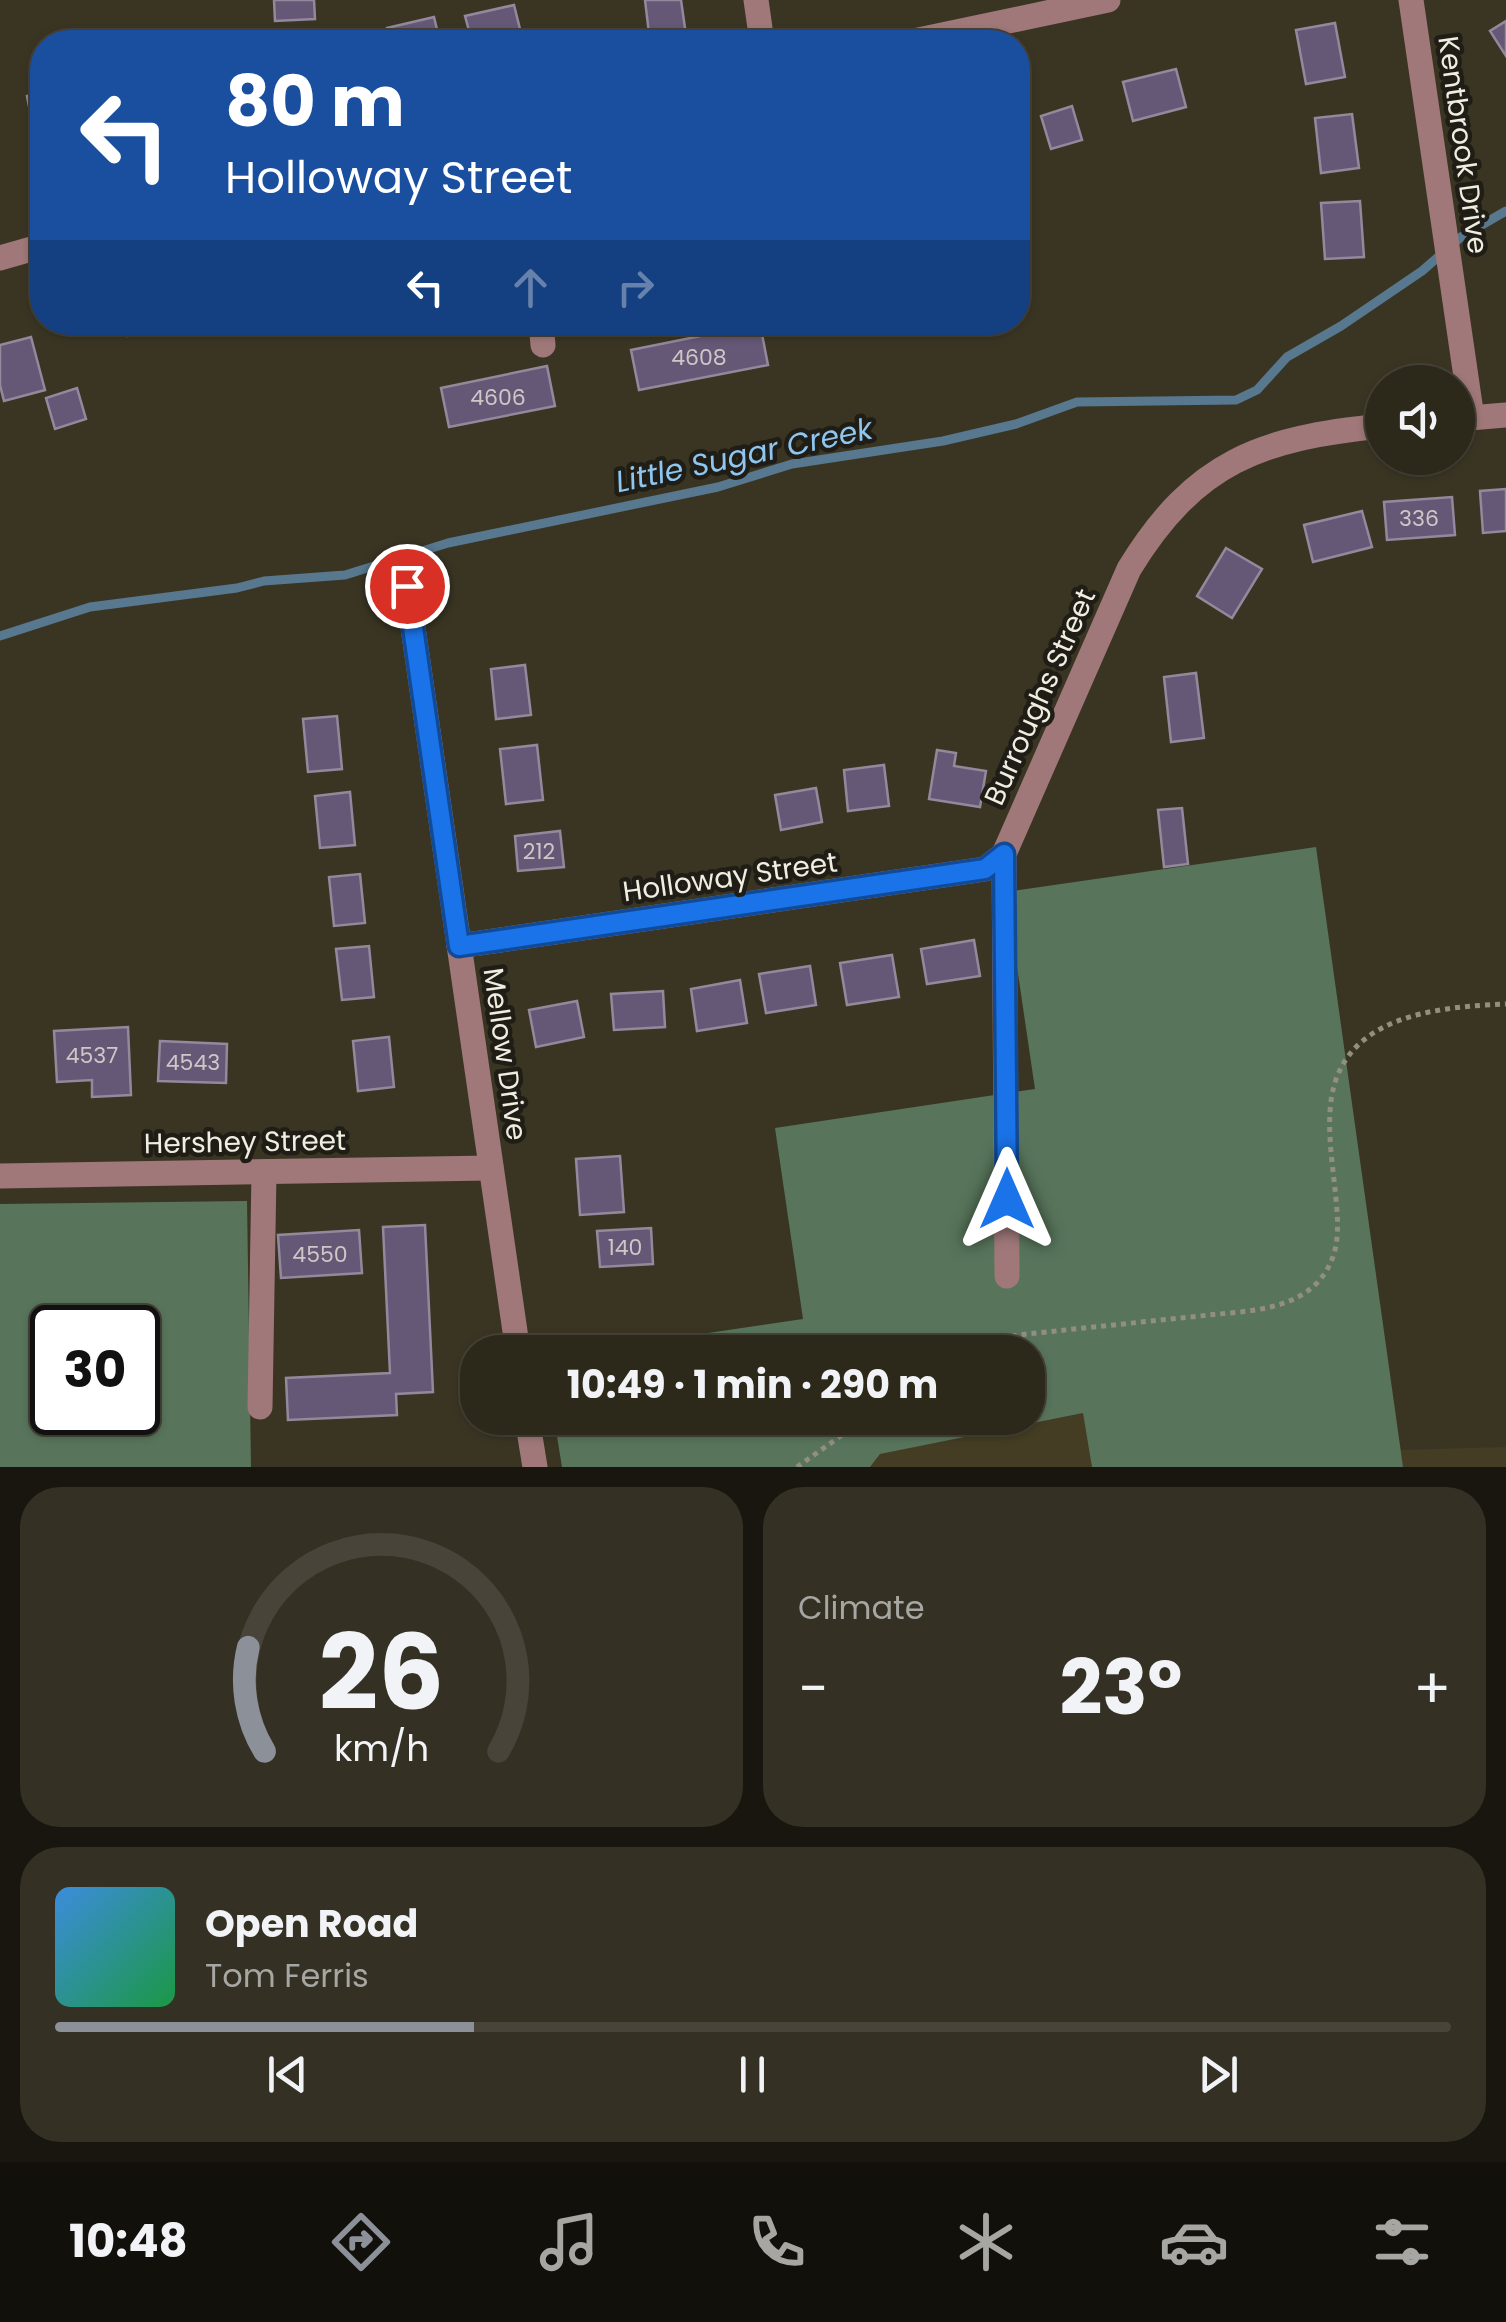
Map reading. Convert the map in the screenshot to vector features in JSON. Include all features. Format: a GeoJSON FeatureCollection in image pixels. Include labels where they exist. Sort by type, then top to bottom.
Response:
{"type":"FeatureCollection","features":[{"type":"Feature","properties":{"kind":"street"},"geometry":{"type":"LineString","coordinates":[[756,0],[760,30]]}},
{"type":"Feature","properties":{"kind":"street"},"geometry":{"type":"LineString","coordinates":[[966,30],[1108,0]]}},
{"type":"Feature","properties":{"kind":"street","name":"Kentbrook Drive"},"geometry":{"type":"LineString","coordinates":[[1411,0],[1452,277],[1460,365]]}},
{"type":"Feature","properties":{"kind":"street"},"geometry":{"type":"LineString","coordinates":[[0,258],[30,249]]}},
{"type":"Feature","properties":{"kind":"street"},"geometry":{"type":"LineString","coordinates":[[1475,417],[1506,414]]}},
{"type":"Feature","properties":{"kind":"street","name":"Burroughs Street"},"geometry":{"type":"LineString","coordinates":[[1007,1276],[1004,854],[1128,568],[1151,532],[1179,500],[1230,462],[1271,444],[1316,432],[1365,428]]}},
{"type":"Feature","properties":{"kind":"street","name":"Mellow Drive"},"geometry":{"type":"LineString","coordinates":[[407,586],[515,1335]]}},
{"type":"Feature","properties":{"kind":"street","name":"Holloway Street"},"geometry":{"type":"LineString","coordinates":[[459,946],[985,869],[1004,854]]}},
{"type":"Feature","properties":{"kind":"street","name":"Hershey Street"},"geometry":{"type":"LineString","coordinates":[[0,1176],[490,1168]]}},
{"type":"Feature","properties":{"kind":"street"},"geometry":{"type":"LineString","coordinates":[[260,1407],[264,1172]]}},
{"type":"Feature","properties":{"kind":"street"},"geometry":{"type":"LineString","coordinates":[[529,1435],[534,1467]]}},
{"type":"Feature","properties":{"kind":"path"},"geometry":{"type":"LineString","coordinates":[[1020,1335],[1254,1310],[1295,1299],[1325,1274],[1337,1248],[1330,1125],[1333,1090],[1342,1064],[1378,1029],[1400,1019],[1461,1006],[1506,1004]]}},
{"type":"Feature","properties":{"kind":"path"},"geometry":{"type":"LineString","coordinates":[[798,1467],[842,1435]]}},
{"type":"Feature","properties":{"kind":"shaded area"},"geometry":{"type":"Polygon","coordinates":[[[1084,1413],[1092,1467],[870,1467],[880,1454],[975,1435],[1045,1435],[1045,1421],[1084,1413]]]}},
{"type":"Feature","properties":{"kind":"shaded area"},"geometry":{"type":"Polygon","coordinates":[[[1506,1447],[1506,1467],[1403,1467],[1400,1450],[1506,1447]]]}},
{"type":"Feature","properties":{"kind":"green space"},"geometry":{"type":"Polygon","coordinates":[[[1316,847],[1403,1467],[1092,1467],[1083,1413],[1045,1421],[1045,1335],[694,1335],[803,1319],[775,1128],[1035,1089],[1006,892],[1316,847]]]}},
{"type":"Feature","properties":{"kind":"green space"},"geometry":{"type":"Polygon","coordinates":[[[247,1201],[251,1467],[0,1467],[0,1204],[247,1201]]]}},
{"type":"Feature","properties":{"kind":"green space"},"geometry":{"type":"Polygon","coordinates":[[[557,1435],[974,1435],[880,1454],[870,1467],[562,1467],[557,1435]]]}},
{"type":"Feature","properties":{"kind":"building"},"geometry":{"type":"Polygon","coordinates":[[[274,0],[314,0],[315,19],[275,21],[274,0]]]}},
{"type":"Feature","properties":{"kind":"building"},"geometry":{"type":"Polygon","coordinates":[[[645,0],[681,0],[685,30],[649,30],[645,0]]]}},
{"type":"Feature","properties":{"kind":"building"},"geometry":{"type":"Polygon","coordinates":[[[514,5],[520,30],[469,30],[465,16],[514,5]]]}},
{"type":"Feature","properties":{"kind":"building"},"geometry":{"type":"Polygon","coordinates":[[[434,17],[437,30],[387,30],[434,17]]]}},
{"type":"Feature","properties":{"kind":"building"},"geometry":{"type":"Polygon","coordinates":[[[1506,21],[1506,56],[1490,31],[1506,21]]]}},
{"type":"Feature","properties":{"kind":"building"},"geometry":{"type":"Polygon","coordinates":[[[1335,23],[1345,77],[1306,84],[1296,30],[1335,23]]]}},
{"type":"Feature","properties":{"kind":"building"},"geometry":{"type":"Polygon","coordinates":[[[1176,69],[1186,107],[1133,121],[1123,82],[1176,69]]]}},
{"type":"Feature","properties":{"kind":"building"},"geometry":{"type":"Polygon","coordinates":[[[1072,106],[1082,140],[1051,149],[1041,116],[1072,106]]]}},
{"type":"Feature","properties":{"kind":"building"},"geometry":{"type":"Polygon","coordinates":[[[1352,114],[1359,168],[1321,173],[1315,118],[1352,114]]]}},
{"type":"Feature","properties":{"kind":"building"},"geometry":{"type":"Polygon","coordinates":[[[1360,201],[1364,257],[1325,259],[1321,203],[1360,201]]]}},
{"type":"Feature","properties":{"kind":"building"},"geometry":{"type":"Polygon","coordinates":[[[705,335],[762,335],[768,365],[639,390],[631,350],[705,335]]]}},
{"type":"Feature","properties":{"kind":"building"},"geometry":{"type":"Polygon","coordinates":[[[31,337],[45,390],[4,401],[0,345],[31,337]]]}},
{"type":"Feature","properties":{"kind":"building"},"geometry":{"type":"Polygon","coordinates":[[[547,366],[555,406],[449,427],[441,388],[547,366]]]}},
{"type":"Feature","properties":{"kind":"building"},"geometry":{"type":"Polygon","coordinates":[[[77,388],[86,419],[55,429],[46,398],[77,388]]]}},
{"type":"Feature","properties":{"kind":"building"},"geometry":{"type":"Polygon","coordinates":[[[1506,489],[1506,531],[1483,533],[1480,491],[1506,489]]]}},
{"type":"Feature","properties":{"kind":"building"},"geometry":{"type":"Polygon","coordinates":[[[1452,497],[1455,535],[1387,540],[1384,502],[1452,497]]]}},
{"type":"Feature","properties":{"kind":"building"},"geometry":{"type":"Polygon","coordinates":[[[1362,511],[1372,547],[1313,562],[1304,525],[1362,511]]]}},
{"type":"Feature","properties":{"kind":"building"},"geometry":{"type":"Polygon","coordinates":[[[1226,548],[1262,569],[1232,618],[1197,596],[1226,548]]]}},
{"type":"Feature","properties":{"kind":"building"},"geometry":{"type":"Polygon","coordinates":[[[525,665],[531,715],[496,719],[491,669],[525,665]]]}},
{"type":"Feature","properties":{"kind":"building"},"geometry":{"type":"Polygon","coordinates":[[[1196,673],[1204,738],[1171,742],[1164,677],[1196,673]]]}},
{"type":"Feature","properties":{"kind":"building"},"geometry":{"type":"Polygon","coordinates":[[[337,716],[342,769],[308,772],[303,719],[337,716]]]}},
{"type":"Feature","properties":{"kind":"building"},"geometry":{"type":"Polygon","coordinates":[[[537,745],[543,800],[506,804],[500,749],[537,745]]]}},
{"type":"Feature","properties":{"kind":"building"},"geometry":{"type":"Polygon","coordinates":[[[937,750],[956,753],[954,766],[986,771],[980,807],[929,799],[937,750]]]}},
{"type":"Feature","properties":{"kind":"building"},"geometry":{"type":"Polygon","coordinates":[[[884,765],[889,806],[848,811],[844,770],[884,765]]]}},
{"type":"Feature","properties":{"kind":"building"},"geometry":{"type":"Polygon","coordinates":[[[816,788],[822,822],[781,830],[775,795],[816,788]]]}},
{"type":"Feature","properties":{"kind":"building"},"geometry":{"type":"Polygon","coordinates":[[[350,792],[355,845],[320,848],[315,796],[350,792]]]}},
{"type":"Feature","properties":{"kind":"building"},"geometry":{"type":"Polygon","coordinates":[[[1182,808],[1188,864],[1164,867],[1158,810],[1182,808]]]}},
{"type":"Feature","properties":{"kind":"building"},"geometry":{"type":"Polygon","coordinates":[[[560,831],[564,867],[518,871],[515,836],[560,831]]]}},
{"type":"Feature","properties":{"kind":"building"},"geometry":{"type":"Polygon","coordinates":[[[360,874],[365,923],[334,926],[329,877],[360,874]]]}},
{"type":"Feature","properties":{"kind":"building"},"geometry":{"type":"Polygon","coordinates":[[[974,940],[980,976],[927,984],[921,949],[974,940]]]}},
{"type":"Feature","properties":{"kind":"building"},"geometry":{"type":"Polygon","coordinates":[[[369,946],[374,997],[342,1000],[336,949],[369,946]]]}},
{"type":"Feature","properties":{"kind":"building"},"geometry":{"type":"Polygon","coordinates":[[[892,955],[899,997],[847,1005],[840,963],[892,955]]]}},
{"type":"Feature","properties":{"kind":"building"},"geometry":{"type":"Polygon","coordinates":[[[810,966],[816,1005],[766,1013],[759,974],[810,966]]]}},
{"type":"Feature","properties":{"kind":"building"},"geometry":{"type":"Polygon","coordinates":[[[740,980],[747,1023],[697,1031],[691,989],[740,980]]]}},
{"type":"Feature","properties":{"kind":"building"},"geometry":{"type":"Polygon","coordinates":[[[663,991],[665,1027],[614,1030],[611,994],[663,991]]]}},
{"type":"Feature","properties":{"kind":"building"},"geometry":{"type":"Polygon","coordinates":[[[577,1001],[584,1037],[536,1047],[529,1010],[577,1001]]]}},
{"type":"Feature","properties":{"kind":"building"},"geometry":{"type":"Polygon","coordinates":[[[128,1027],[131,1095],[92,1097],[92,1080],[57,1082],[54,1031],[128,1027]]]}},
{"type":"Feature","properties":{"kind":"building"},"geometry":{"type":"Polygon","coordinates":[[[389,1037],[394,1087],[358,1091],[353,1041],[389,1037]]]}},
{"type":"Feature","properties":{"kind":"building"},"geometry":{"type":"Polygon","coordinates":[[[160,1041],[227,1044],[226,1083],[158,1081],[160,1041]]]}},
{"type":"Feature","properties":{"kind":"building"},"geometry":{"type":"Polygon","coordinates":[[[620,1156],[624,1212],[580,1215],[576,1159],[620,1156]]]}},
{"type":"Feature","properties":{"kind":"building"},"geometry":{"type":"Polygon","coordinates":[[[425,1225],[433,1392],[396,1394],[397,1415],[288,1420],[286,1378],[390,1373],[383,1227],[425,1225]]]}},
{"type":"Feature","properties":{"kind":"building"},"geometry":{"type":"Polygon","coordinates":[[[651,1228],[653,1264],[600,1267],[597,1231],[651,1228]]]}},
{"type":"Feature","properties":{"kind":"building"},"geometry":{"type":"Polygon","coordinates":[[[359,1230],[362,1273],[281,1278],[278,1235],[359,1230]]]}},
{"type":"Feature","properties":{"kind":"waterway","name":"Little Sugar Creek"},"geometry":{"type":"LineString","coordinates":[[0,636],[90,607],[264,581],[345,575],[448,543],[718,487],[792,464],[943,441],[1016,424],[1077,402],[1236,400],[1257,390],[1287,357],[1341,326],[1422,271],[1461,237],[1506,211]]}},
{"type":"Feature","properties":{"kind":"route"},"geometry":{"type":"LineString","coordinates":[[407,586],[459,946],[985,869],[1004,854],[1007,1199]]}}]}
